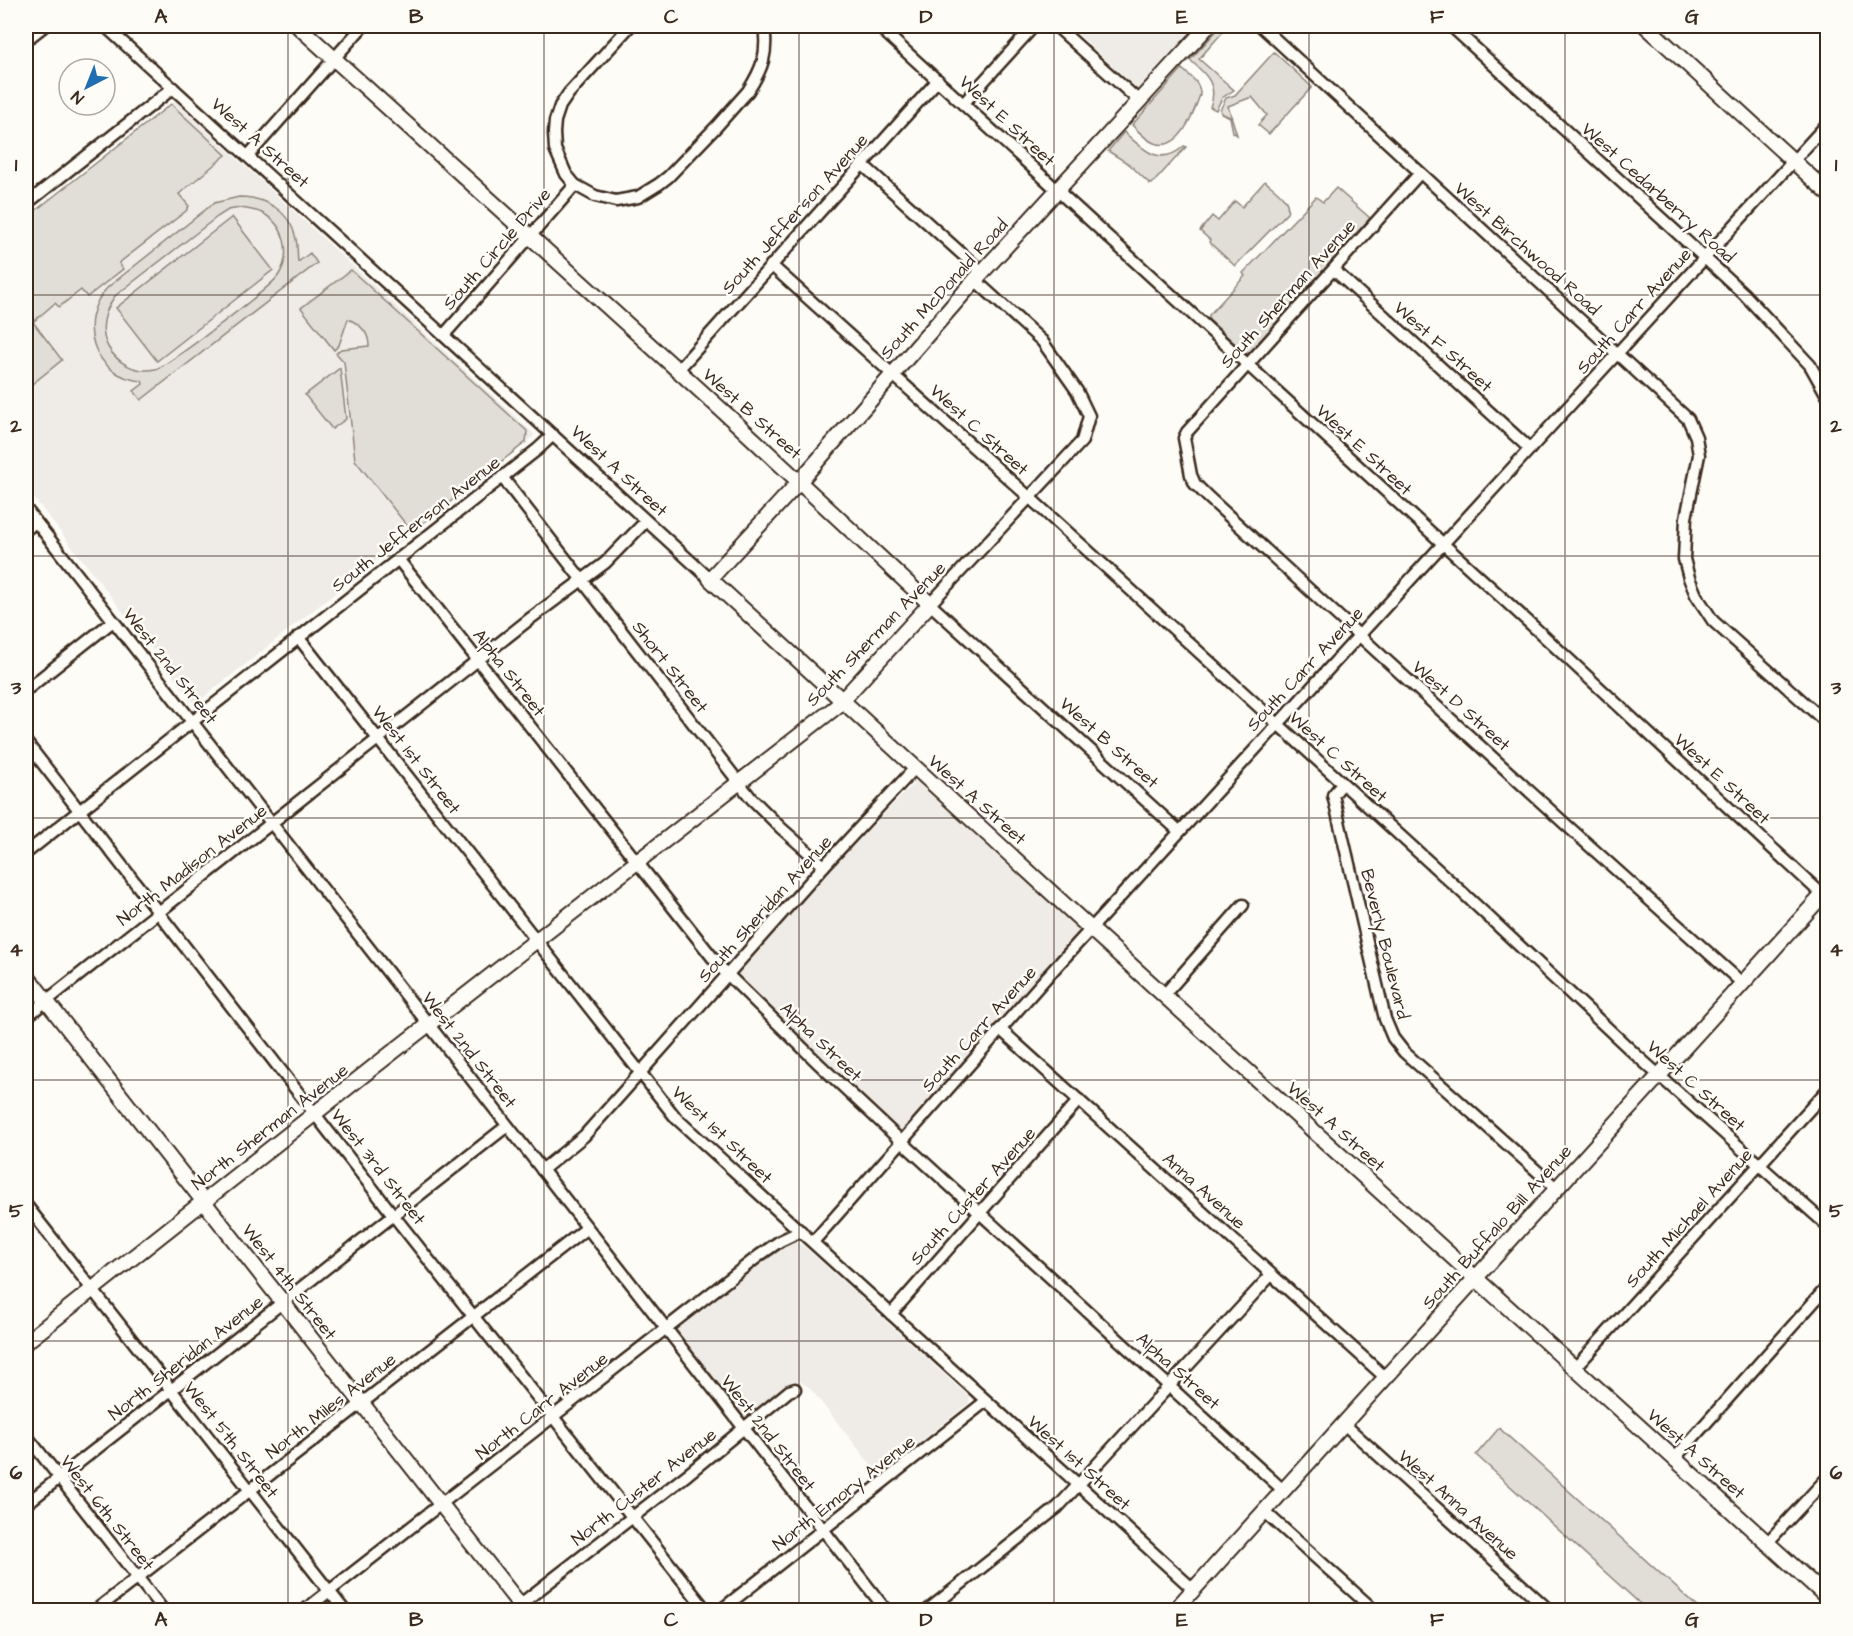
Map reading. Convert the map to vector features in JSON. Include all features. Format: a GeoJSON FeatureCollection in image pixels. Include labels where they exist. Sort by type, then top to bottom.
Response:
{"type":"FeatureCollection","features":[{"type":"Feature","properties":{"kind":"street"},"geometry":{"type":"LineString","coordinates":[[26,40],[44,26]]}},
{"type":"Feature","properties":{"kind":"street","name":"West A Street"},"geometry":{"type":"LineString","coordinates":[[105,26],[1091,929],[1827,1598]]}},
{"type":"Feature","properties":{"kind":"street","name":"West B Street"},"geometry":{"type":"LineString","coordinates":[[298,26],[1179,831]]}},
{"type":"Feature","properties":{"kind":"street"},"geometry":{"type":"LineString","coordinates":[[248,156],[363,26]]}},
{"type":"Feature","properties":{"kind":"street"},"geometry":{"type":"LineString","coordinates":[[630,26],[569,93],[560,106],[554,133],[555,149],[566,174],[575,184],[595,196],[616,201],[638,197],[668,177],[748,91],[757,78],[765,59],[764,26]]}},
{"type":"Feature","properties":{"kind":"street","name":"West E Street"},"geometry":{"type":"LineString","coordinates":[[878,26],[1826,894]]}},
{"type":"Feature","properties":{"kind":"street"},"geometry":{"type":"LineString","coordinates":[[963,104],[1034,26]]}},
{"type":"Feature","properties":{"kind":"street"},"geometry":{"type":"LineString","coordinates":[[1056,26],[1139,101]]}},
{"type":"Feature","properties":{"kind":"street","name":"South McDonald Road"},"geometry":{"type":"LineString","coordinates":[[710,579],[799,482],[978,276],[1208,26]]}},
{"type":"Feature","properties":{"kind":"street","name":"West Birchwood Road"},"geometry":{"type":"LineString","coordinates":[[1261,26],[1688,419],[1696,437],[1699,454],[1686,518],[1684,558],[1696,595],[1713,621],[1827,724]]}},
{"type":"Feature","properties":{"kind":"street","name":"West Cedarberry Road"},"geometry":{"type":"LineString","coordinates":[[1451,26],[1744,294],[1810,365],[1827,397]]}},
{"type":"Feature","properties":{"kind":"street"},"geometry":{"type":"LineString","coordinates":[[1646,26],[1827,193]]}},
{"type":"Feature","properties":{"kind":"street","name":"South Jefferson Avenue"},"geometry":{"type":"LineString","coordinates":[[677,371],[938,80]]}},
{"type":"Feature","properties":{"kind":"street"},"geometry":{"type":"LineString","coordinates":[[26,204],[173,87]]}},
{"type":"Feature","properties":{"kind":"street","name":"South Carr Avenue"},"geometry":{"type":"LineString","coordinates":[[813,1242],[1000,1029],[1179,831],[1827,123]]}},
{"type":"Feature","properties":{"kind":"street"},"geometry":{"type":"LineString","coordinates":[[862,164],[978,276]]}},
{"type":"Feature","properties":{"kind":"street","name":"South Sherman Avenue"},"geometry":{"type":"LineString","coordinates":[[1184,438],[1420,173]]}},
{"type":"Feature","properties":{"kind":"street","name":"South Circle Drive"},"geometry":{"type":"LineString","coordinates":[[444,335],[575,184]]}},
{"type":"Feature","properties":{"kind":"street","name":"West C Street"},"geometry":{"type":"LineString","coordinates":[[771,265],[1029,497],[1659,1075],[1827,1226]]}},
{"type":"Feature","properties":{"kind":"street","name":"West F Street"},"geometry":{"type":"LineString","coordinates":[[1334,270],[1530,449]]}},
{"type":"Feature","properties":{"kind":"street","name":"South Sherman Avenue"},"geometry":{"type":"LineString","coordinates":[[537,941],[842,701],[1082,441],[1089,416],[1077,391],[1042,341],[978,276]]}},
{"type":"Feature","properties":{"kind":"street","name":"South Jefferson Avenue"},"geometry":{"type":"LineString","coordinates":[[26,853],[553,435]]}},
{"type":"Feature","properties":{"kind":"street","name":"West D Street"},"geometry":{"type":"LineString","coordinates":[[1184,438],[1185,451],[1195,484],[1742,983]]}},
{"type":"Feature","properties":{"kind":"street","name":"Short Street"},"geometry":{"type":"LineString","coordinates":[[502,477],[751,798],[780,828],[824,866]]}},
{"type":"Feature","properties":{"kind":"street","name":"West 2nd Street"},"geometry":{"type":"LineString","coordinates":[[26,509],[886,1611]]}},
{"type":"Feature","properties":{"kind":"street","name":"North Madison Avenue"},"geometry":{"type":"LineString","coordinates":[[26,1017],[478,660],[605,563],[646,521]]}},
{"type":"Feature","properties":{"kind":"street"},"geometry":{"type":"LineString","coordinates":[[26,530],[35,522]]}},
{"type":"Feature","properties":{"kind":"street","name":"Alpha Street"},"geometry":{"type":"LineString","coordinates":[[398,559],[720,967],[901,1141],[1284,1491]]}},
{"type":"Feature","properties":{"kind":"street"},"geometry":{"type":"LineString","coordinates":[[26,690],[114,621]]}},
{"type":"Feature","properties":{"kind":"street","name":"West 1st Street"},"geometry":{"type":"LineString","coordinates":[[298,637],[676,1118],[1194,1590]]}},
{"type":"Feature","properties":{"kind":"street","name":"West 3rd Street"},"geometry":{"type":"LineString","coordinates":[[26,742],[394,1216],[706,1611]]}},
{"type":"Feature","properties":{"kind":"street","name":"South Sheridan Avenue"},"geometry":{"type":"LineString","coordinates":[[640,1074],[824,866],[915,768]]}},
{"type":"Feature","properties":{"kind":"street","name":"Beverly Boulevard"},"geometry":{"type":"LineString","coordinates":[[1342,784],[1333,795],[1385,1019],[1393,1038],[1404,1052],[1556,1188]]}},
{"type":"Feature","properties":{"kind":"street","name":"South Buffalo Bill Avenue"},"geometry":{"type":"LineString","coordinates":[[1175,1611],[1742,983],[1826,894]]}},
{"type":"Feature","properties":{"kind":"street"},"geometry":{"type":"LineString","coordinates":[[1164,995],[1243,905]]}},
{"type":"Feature","properties":{"kind":"street","name":"North Sherman Avenue"},"geometry":{"type":"LineString","coordinates":[[26,1342],[537,941]]}},
{"type":"Feature","properties":{"kind":"street","name":"West 4th Street"},"geometry":{"type":"LineString","coordinates":[[26,975],[441,1505],[518,1609]]}},
{"type":"Feature","properties":{"kind":"street","name":"Anna Avenue"},"geometry":{"type":"LineString","coordinates":[[1000,1029],[1386,1378]]}},
{"type":"Feature","properties":{"kind":"street"},"geometry":{"type":"LineString","coordinates":[[542,1170],[584,1136],[640,1074]]}},
{"type":"Feature","properties":{"kind":"street","name":"South Michael Avenue"},"geometry":{"type":"LineString","coordinates":[[1575,1368],[1827,1089]]}},
{"type":"Feature","properties":{"kind":"street","name":"South Custer Avenue"},"geometry":{"type":"LineString","coordinates":[[891,1314],[1079,1100]]}},
{"type":"Feature","properties":{"kind":"street","name":"North Sheridan Avenue"},"geometry":{"type":"LineString","coordinates":[[26,1504],[507,1126]]}},
{"type":"Feature","properties":{"kind":"street","name":"West 5th Street"},"geometry":{"type":"LineString","coordinates":[[26,1205],[344,1611]]}},
{"type":"Feature","properties":{"kind":"street","name":"North Miles Avenue"},"geometry":{"type":"LineString","coordinates":[[96,1611],[586,1228]]}},
{"type":"Feature","properties":{"kind":"street","name":"North Carr Avenue"},"geometry":{"type":"LineString","coordinates":[[305,1611],[759,1255],[780,1241],[801,1232]]}},
{"type":"Feature","properties":{"kind":"street"},"geometry":{"type":"LineString","coordinates":[[928,1611],[1058,1508],[1271,1275]]}},
{"type":"Feature","properties":{"kind":"street"},"geometry":{"type":"LineString","coordinates":[[1675,1458],[1827,1286]]}},
{"type":"Feature","properties":{"kind":"street","name":"North Custer Avenue"},"geometry":{"type":"LineString","coordinates":[[518,1609],[745,1429],[789,1391],[795,1389]]}},
{"type":"Feature","properties":{"kind":"street","name":"North Emory Avenue"},"geometry":{"type":"LineString","coordinates":[[721,1611],[986,1401]]}},
{"type":"Feature","properties":{"kind":"street","name":"West Anna Avenue"},"geometry":{"type":"LineString","coordinates":[[1344,1424],[1549,1611]]}},
{"type":"Feature","properties":{"kind":"street","name":"West 6th Street"},"geometry":{"type":"LineString","coordinates":[[26,1436],[163,1611]]}},
{"type":"Feature","properties":{"kind":"street"},"geometry":{"type":"LineString","coordinates":[[1767,1543],[1827,1477]]}},
{"type":"Feature","properties":{"kind":"street"},"geometry":{"type":"LineString","coordinates":[[1265,1512],[1374,1611]]}},
{"type":"Feature","properties":{"kind":"shaded area"},"geometry":{"type":"Polygon","coordinates":[[[1069,26],[1195,26],[1138,89],[1069,26]]]}},
{"type":"Feature","properties":{"kind":"shaded area"},"geometry":{"type":"Polygon","coordinates":[[[1221,26],[1228,26],[1199,59],[1234,90],[1222,98],[1216,110],[1210,107],[1213,92],[1209,80],[1190,60],[1221,26]]]}},
{"type":"Feature","properties":{"kind":"shaded area"},"geometry":{"type":"Polygon","coordinates":[[[1274,52],[1312,87],[1269,134],[1258,125],[1267,115],[1252,97],[1228,106],[1237,135],[1233,132],[1230,117],[1221,113],[1220,110],[1226,98],[1235,95],[1274,52]]]}},
{"type":"Feature","properties":{"kind":"shaded area"},"geometry":{"type":"Polygon","coordinates":[[[1182,69],[1199,87],[1200,95],[1190,120],[1178,137],[1163,145],[1154,143],[1145,138],[1132,125],[1182,69]]]}},
{"type":"Feature","properties":{"kind":"shaded area"},"geometry":{"type":"Polygon","coordinates":[[[175,101],[535,435],[195,704],[26,488],[26,218],[175,101]]]}},
{"type":"Feature","properties":{"kind":"shaded area"},"geometry":{"type":"Polygon","coordinates":[[[171,104],[226,155],[179,194],[189,206],[186,211],[119,263],[123,269],[87,297],[81,290],[59,307],[55,303],[33,322],[62,360],[26,389],[26,218],[171,104]]]}},
{"type":"Feature","properties":{"kind":"shaded area"},"geometry":{"type":"Polygon","coordinates":[[[1124,132],[1145,150],[1159,156],[1186,147],[1150,184],[1129,164],[1108,151],[1124,132]]]}},
{"type":"Feature","properties":{"kind":"shaded area"},"geometry":{"type":"Polygon","coordinates":[[[1265,181],[1287,203],[1287,213],[1235,266],[1200,231],[1212,216],[1218,221],[1235,201],[1242,207],[1265,181]]]}},
{"type":"Feature","properties":{"kind":"shaded area"},"geometry":{"type":"Polygon","coordinates":[[[1336,188],[1370,218],[1249,353],[1245,353],[1208,319],[1209,315],[1245,276],[1243,273],[1316,197],[1323,202],[1336,188]]]}},
{"type":"Feature","properties":{"kind":"shaded area"},"geometry":{"type":"Polygon","coordinates":[[[239,197],[267,203],[282,213],[293,229],[297,242],[298,262],[310,253],[317,263],[141,400],[134,391],[143,384],[142,381],[125,377],[111,369],[101,358],[94,345],[91,331],[92,315],[108,287],[214,203],[239,197]],[[240,208],[228,210],[217,217],[115,296],[108,308],[103,328],[108,347],[122,362],[141,370],[155,369],[163,365],[218,326],[278,276],[285,259],[285,250],[277,225],[262,213],[240,208]]]}},
{"type":"Feature","properties":{"kind":"shaded area"},"geometry":{"type":"Polygon","coordinates":[[[232,217],[273,270],[157,361],[116,308],[232,217]]]}},
{"type":"Feature","properties":{"kind":"shaded area"},"geometry":{"type":"Polygon","coordinates":[[[351,270],[527,431],[526,442],[412,532],[355,460],[344,362],[336,353],[341,349],[369,346],[366,333],[360,326],[348,319],[339,345],[334,350],[301,308],[351,270]]]}},
{"type":"Feature","properties":{"kind":"shaded area"},"geometry":{"type":"Polygon","coordinates":[[[340,368],[346,419],[332,429],[305,395],[340,368]]]}},
{"type":"Feature","properties":{"kind":"shaded area"},"geometry":{"type":"Polygon","coordinates":[[[917,780],[1078,927],[1080,932],[904,1132],[901,1132],[831,1070],[739,977],[739,973],[843,856],[917,780]]]}},
{"type":"Feature","properties":{"kind":"shaded area"},"geometry":{"type":"Polygon","coordinates":[[[796,1242],[805,1247],[970,1398],[969,1403],[879,1475],[809,1387],[799,1381],[791,1382],[745,1420],[676,1330],[787,1243],[796,1242]]]}},
{"type":"Feature","properties":{"kind":"shaded area"},"geometry":{"type":"Polygon","coordinates":[[[1499,1428],[1701,1610],[1647,1610],[1476,1455],[1499,1428]]]}}]}
